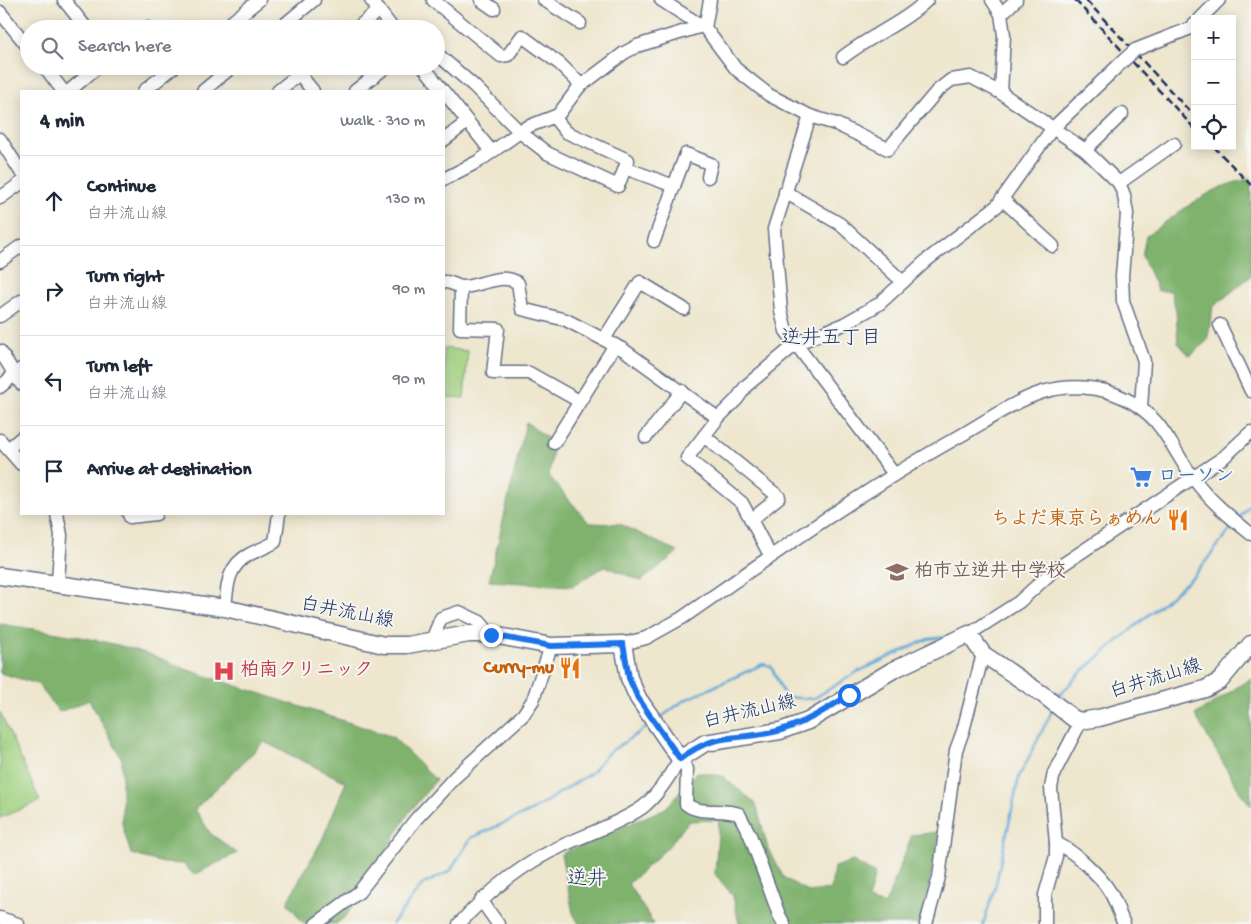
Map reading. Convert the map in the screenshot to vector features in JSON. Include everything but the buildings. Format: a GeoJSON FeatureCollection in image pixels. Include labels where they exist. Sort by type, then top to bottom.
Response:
{"type":"FeatureCollection","features":[{"type":"Feature","properties":{"kind":"main road","name":"白井流山線"},"geometry":{"type":"LineString","coordinates":[[0,576],[58,582],[225,608],[376,644],[407,645],[456,635],[491,635],[551,646],[623,644]]}},
{"type":"Feature","properties":{"kind":"main road"},"geometry":{"type":"LineString","coordinates":[[969,634],[983,654],[1045,696],[1074,719],[1081,721]]}},
{"type":"Feature","properties":{"kind":"main road","name":"白井流山線"},"geometry":{"type":"LineString","coordinates":[[680,759],[705,742],[780,730],[808,721],[893,670],[969,634]]}},
{"type":"Feature","properties":{"kind":"main road"},"geometry":{"type":"LineString","coordinates":[[623,644],[629,678],[638,698],[680,759]]}},
{"type":"Feature","properties":{"kind":"main road","name":"白井流山線"},"geometry":{"type":"LineString","coordinates":[[1081,721],[1099,718],[1205,689],[1220,681],[1251,644]]}},
{"type":"Feature","properties":{"kind":"street"},"geometry":{"type":"LineString","coordinates":[[64,0],[80,20]]}},
{"type":"Feature","properties":{"kind":"street"},"geometry":{"type":"LineString","coordinates":[[234,20],[259,0]]}},
{"type":"Feature","properties":{"kind":"street"},"geometry":{"type":"LineString","coordinates":[[290,20],[314,0]]}},
{"type":"Feature","properties":{"kind":"street"},"geometry":{"type":"LineString","coordinates":[[433,0],[501,56],[508,55],[522,36],[560,64],[581,85]]}},
{"type":"Feature","properties":{"kind":"street"},"geometry":{"type":"LineString","coordinates":[[481,0],[494,9]]}},
{"type":"Feature","properties":{"kind":"street"},"geometry":{"type":"LineString","coordinates":[[544,0],[580,23]]}},
{"type":"Feature","properties":{"kind":"street"},"geometry":{"type":"LineString","coordinates":[[661,0],[703,27],[736,68],[751,82],[810,116],[836,124],[888,149],[937,91],[951,80],[971,77],[1001,93],[1085,150],[1119,183],[1128,214],[1122,276],[1123,300],[1144,361],[1141,408]]}},
{"type":"Feature","properties":{"kind":"street"},"geometry":{"type":"LineString","coordinates":[[703,27],[710,0]]}},
{"type":"Feature","properties":{"kind":"street"},"geometry":{"type":"LineString","coordinates":[[843,57],[862,41],[913,14],[927,0]]}},
{"type":"Feature","properties":{"kind":"street"},"geometry":{"type":"LineString","coordinates":[[992,0],[1001,14],[1004,36],[1001,93]]}},
{"type":"Feature","properties":{"kind":"street"},"geometry":{"type":"LineString","coordinates":[[1001,14],[1016,0]]}},
{"type":"Feature","properties":{"kind":"street"},"geometry":{"type":"LineString","coordinates":[[1204,15],[1219,0]]}},
{"type":"Feature","properties":{"kind":"street"},"geometry":{"type":"LineString","coordinates":[[363,20],[375,5],[387,20]]}},
{"type":"Feature","properties":{"kind":"street"},"geometry":{"type":"LineString","coordinates":[[0,12],[20,37]]}},
{"type":"Feature","properties":{"kind":"street"},"geometry":{"type":"LineString","coordinates":[[445,178],[478,161],[520,132],[554,118],[581,85],[593,74],[637,46],[703,27]]}},
{"type":"Feature","properties":{"kind":"street"},"geometry":{"type":"LineString","coordinates":[[771,557],[742,503],[686,458],[746,386],[796,344],[844,324],[879,304],[927,260],[997,206],[1052,129],[1135,50],[1191,28]]}},
{"type":"Feature","properties":{"kind":"street"},"geometry":{"type":"LineString","coordinates":[[445,61],[474,86],[520,132],[547,153],[618,186],[628,160],[566,132],[554,118]]}},
{"type":"Feature","properties":{"kind":"street"},"geometry":{"type":"LineString","coordinates":[[51,75],[63,90]]}},
{"type":"Feature","properties":{"kind":"street"},"geometry":{"type":"LineString","coordinates":[[70,90],[88,75]]}},
{"type":"Feature","properties":{"kind":"street"},"geometry":{"type":"LineString","coordinates":[[145,90],[164,75]]}},
{"type":"Feature","properties":{"kind":"street"},"geometry":{"type":"LineString","coordinates":[[203,90],[222,75]]}},
{"type":"Feature","properties":{"kind":"street"},"geometry":{"type":"LineString","coordinates":[[279,90],[294,75]]}},
{"type":"Feature","properties":{"kind":"street"},"geometry":{"type":"LineString","coordinates":[[304,75],[312,90]]}},
{"type":"Feature","properties":{"kind":"street"},"geometry":{"type":"LineString","coordinates":[[356,90],[375,75]]}},
{"type":"Feature","properties":{"kind":"street"},"geometry":{"type":"LineString","coordinates":[[429,75],[439,90]]}},
{"type":"Feature","properties":{"kind":"street"},"geometry":{"type":"LineString","coordinates":[[445,97],[491,151]]}},
{"type":"Feature","properties":{"kind":"street"},"geometry":{"type":"LineString","coordinates":[[1085,150],[1122,114]]}},
{"type":"Feature","properties":{"kind":"street"},"geometry":{"type":"LineString","coordinates":[[810,116],[774,228],[780,310],[786,331],[894,474]]}},
{"type":"Feature","properties":{"kind":"street"},"geometry":{"type":"LineString","coordinates":[[445,139],[467,122]]}},
{"type":"Feature","properties":{"kind":"street"},"geometry":{"type":"LineString","coordinates":[[0,139],[20,170]]}},
{"type":"Feature","properties":{"kind":"street"},"geometry":{"type":"LineString","coordinates":[[1119,183],[1174,144]]}},
{"type":"Feature","properties":{"kind":"street"},"geometry":{"type":"LineString","coordinates":[[654,241],[686,154],[711,164],[708,177]]}},
{"type":"Feature","properties":{"kind":"street"},"geometry":{"type":"LineString","coordinates":[[625,168],[674,186]]}},
{"type":"Feature","properties":{"kind":"street"},"geometry":{"type":"LineString","coordinates":[[0,198],[20,184]]}},
{"type":"Feature","properties":{"kind":"street"},"geometry":{"type":"LineString","coordinates":[[786,192],[840,224],[902,282]]}},
{"type":"Feature","properties":{"kind":"street"},"geometry":{"type":"LineString","coordinates":[[1002,199],[1053,246]]}},
{"type":"Feature","properties":{"kind":"street"},"geometry":{"type":"LineString","coordinates":[[0,260],[20,247]]}},
{"type":"Feature","properties":{"kind":"street"},"geometry":{"type":"LineString","coordinates":[[445,282],[461,287],[498,280],[512,280],[518,283],[522,309],[566,320],[609,342],[682,391],[718,418]]}},
{"type":"Feature","properties":{"kind":"street"},"geometry":{"type":"LineString","coordinates":[[554,443],[579,401],[640,282],[684,309]]}},
{"type":"Feature","properties":{"kind":"street"},"geometry":{"type":"LineString","coordinates":[[461,287],[460,328],[498,329],[493,373],[529,373],[579,401]]}},
{"type":"Feature","properties":{"kind":"street"},"geometry":{"type":"LineString","coordinates":[[0,316],[20,302]]}},
{"type":"Feature","properties":{"kind":"street"},"geometry":{"type":"LineString","coordinates":[[1220,325],[1251,391]]}},
{"type":"Feature","properties":{"kind":"street"},"geometry":{"type":"LineString","coordinates":[[0,350],[19,376],[0,387]]}},
{"type":"Feature","properties":{"kind":"street"},"geometry":{"type":"LineString","coordinates":[[623,644],[646,638],[663,630],[894,474],[1027,398],[1058,388],[1088,387],[1124,398],[1141,408],[1166,432],[1193,478],[1205,493],[1251,534]]}},
{"type":"Feature","properties":{"kind":"street"},"geometry":{"type":"LineString","coordinates":[[646,437],[682,391]]}},
{"type":"Feature","properties":{"kind":"street"},"geometry":{"type":"LineString","coordinates":[[969,634],[1019,602],[1053,571],[1224,457],[1251,432]]}},
{"type":"Feature","properties":{"kind":"street"},"geometry":{"type":"LineString","coordinates":[[704,436],[779,497],[751,520]]}},
{"type":"Feature","properties":{"kind":"street"},"geometry":{"type":"LineString","coordinates":[[20,438],[4,444],[20,463]]}},
{"type":"Feature","properties":{"kind":"street"},"geometry":{"type":"LineString","coordinates":[[57,515],[60,535],[58,582]]}},
{"type":"Feature","properties":{"kind":"street"},"geometry":{"type":"LineString","coordinates":[[129,515],[130,517],[147,515]]}},
{"type":"Feature","properties":{"kind":"street"},"geometry":{"type":"LineString","coordinates":[[225,608],[230,574],[234,566],[241,559],[275,542],[279,515]]}},
{"type":"Feature","properties":{"kind":"street"},"geometry":{"type":"LineString","coordinates":[[432,640],[441,618],[459,612],[480,622],[491,635]]}},
{"type":"Feature","properties":{"kind":"street"},"geometry":{"type":"LineString","coordinates":[[316,924],[359,892],[416,819],[454,778],[523,715],[533,700],[551,646]]}},
{"type":"Feature","properties":{"kind":"street"},"geometry":{"type":"LineString","coordinates":[[926,924],[939,877],[956,750],[963,731],[983,654]]}},
{"type":"Feature","properties":{"kind":"street"},"geometry":{"type":"LineString","coordinates":[[1045,924],[1045,895],[1056,856],[1051,788],[1054,773],[1081,721]]}},
{"type":"Feature","properties":{"kind":"street"},"geometry":{"type":"LineString","coordinates":[[459,924],[504,879],[526,865],[643,806],[662,787],[680,759],[687,769],[686,804],[693,810],[727,810],[739,814],[750,834],[784,924]]}},
{"type":"Feature","properties":{"kind":"street"},"geometry":{"type":"LineString","coordinates":[[1056,843],[1065,848],[1103,882],[1112,894],[1124,924]]}},
{"type":"Feature","properties":{"kind":"street"},"geometry":{"type":"LineString","coordinates":[[481,900],[498,924]]}},
{"type":"Feature","properties":{"kind":"street"},"geometry":{"type":"LineString","coordinates":[[0,918],[18,924]]}},
{"type":"Feature","properties":{"kind":"green space"},"geometry":{"type":"Polygon","coordinates":[[[1251,179],[1251,276],[1213,307],[1207,341],[1190,356],[1178,343],[1176,310],[1171,291],[1158,291],[1142,256],[1146,236],[1209,193],[1236,182],[1251,179]]]}},
{"type":"Feature","properties":{"kind":"green space"},"geometry":{"type":"Polygon","coordinates":[[[445,348],[468,351],[464,398],[445,397],[445,348]]]}},
{"type":"Feature","properties":{"kind":"green space"},"geometry":{"type":"Polygon","coordinates":[[[526,422],[554,443],[549,476],[589,523],[620,524],[678,552],[641,581],[605,566],[573,586],[489,581],[526,422]]]}},
{"type":"Feature","properties":{"kind":"green space"},"geometry":{"type":"Polygon","coordinates":[[[0,624],[71,635],[118,645],[163,659],[185,669],[393,737],[436,780],[408,814],[347,915],[336,924],[304,924],[287,902],[322,840],[346,782],[264,742],[195,809],[210,833],[237,853],[194,875],[183,864],[163,863],[131,854],[122,824],[122,759],[89,700],[59,712],[38,684],[0,673],[0,624]]]}},
{"type":"Feature","properties":{"kind":"green space"},"geometry":{"type":"Polygon","coordinates":[[[1251,678],[1251,806],[1240,792],[1195,715],[1251,678]]]}},
{"type":"Feature","properties":{"kind":"green space"},"geometry":{"type":"Polygon","coordinates":[[[0,712],[40,801],[0,818],[0,712]]]}},
{"type":"Feature","properties":{"kind":"green space"},"geometry":{"type":"Polygon","coordinates":[[[697,772],[722,776],[756,804],[768,849],[784,878],[809,892],[831,889],[834,867],[853,861],[875,874],[868,900],[885,905],[912,835],[940,832],[920,924],[739,924],[733,896],[715,874],[719,820],[689,821],[667,848],[628,884],[654,924],[579,924],[573,913],[561,854],[666,808],[697,772]]]}},
{"type":"Feature","properties":{"kind":"waterway"},"geometry":{"type":"LineString","coordinates":[[1239,518],[1251,504]]}},
{"type":"Feature","properties":{"kind":"waterway"},"geometry":{"type":"LineString","coordinates":[[1060,695],[1078,675],[1194,576],[1234,525]]}},
{"type":"Feature","properties":{"kind":"waterway"},"geometry":{"type":"LineString","coordinates":[[659,719],[683,701],[763,664],[771,666],[785,697],[813,699],[857,672],[928,639],[946,637]]}},
{"type":"Feature","properties":{"kind":"waterway"},"geometry":{"type":"LineString","coordinates":[[1001,657],[1028,675]]}},
{"type":"Feature","properties":{"kind":"waterway"},"geometry":{"type":"LineString","coordinates":[[1053,692],[1061,695]]}},
{"type":"Feature","properties":{"kind":"waterway"},"geometry":{"type":"LineString","coordinates":[[983,924],[995,888],[1019,777],[1053,709]]}},
{"type":"Feature","properties":{"kind":"waterway"},"geometry":{"type":"LineString","coordinates":[[392,924],[422,885],[450,871],[471,838],[531,811],[591,773],[608,753],[650,725]]}},
{"type":"Feature","properties":{"kind":"railway"},"geometry":{"type":"LineString","coordinates":[[1075,0],[1191,125]]}},
{"type":"Feature","properties":{"kind":"railway"},"geometry":{"type":"LineString","coordinates":[[1086,0],[1191,113]]}},
{"type":"Feature","properties":{"kind":"railway"},"geometry":{"type":"LineString","coordinates":[[1217,150],[1251,185]]}},
{"type":"Feature","properties":{"kind":"place","name":"ローソン"},"geometry":{"type":"Point","coordinates":[1141,477]}},
{"type":"Feature","properties":{"kind":"place","name":"ちよだ東京らぁめん"},"geometry":{"type":"Point","coordinates":[1178,520]}},
{"type":"Feature","properties":{"kind":"place","name":"柏市立逆井中学校"},"geometry":{"type":"Point","coordinates":[897,572]}},
{"type":"Feature","properties":{"kind":"place","name":"Curry-mu"},"geometry":{"type":"Point","coordinates":[570,668]}},
{"type":"Feature","properties":{"kind":"place","name":"柏南クリニック"},"geometry":{"type":"Point","coordinates":[224,671]}},
{"type":"Feature","properties":{"kind":"district","name":"逆井五丁目"},"geometry":{"type":"Point","coordinates":[831,339]}},
{"type":"Feature","properties":{"kind":"district","name":"逆井"},"geometry":{"type":"Point","coordinates":[587,880]}},
{"type":"Feature","properties":{"kind":"route"},"geometry":{"type":"LineString","coordinates":[[491,635],[551,646],[623,644],[629,678],[638,698],[656,727],[680,759],[696,746],[705,742],[780,730],[808,721],[849,695]]}}]}
